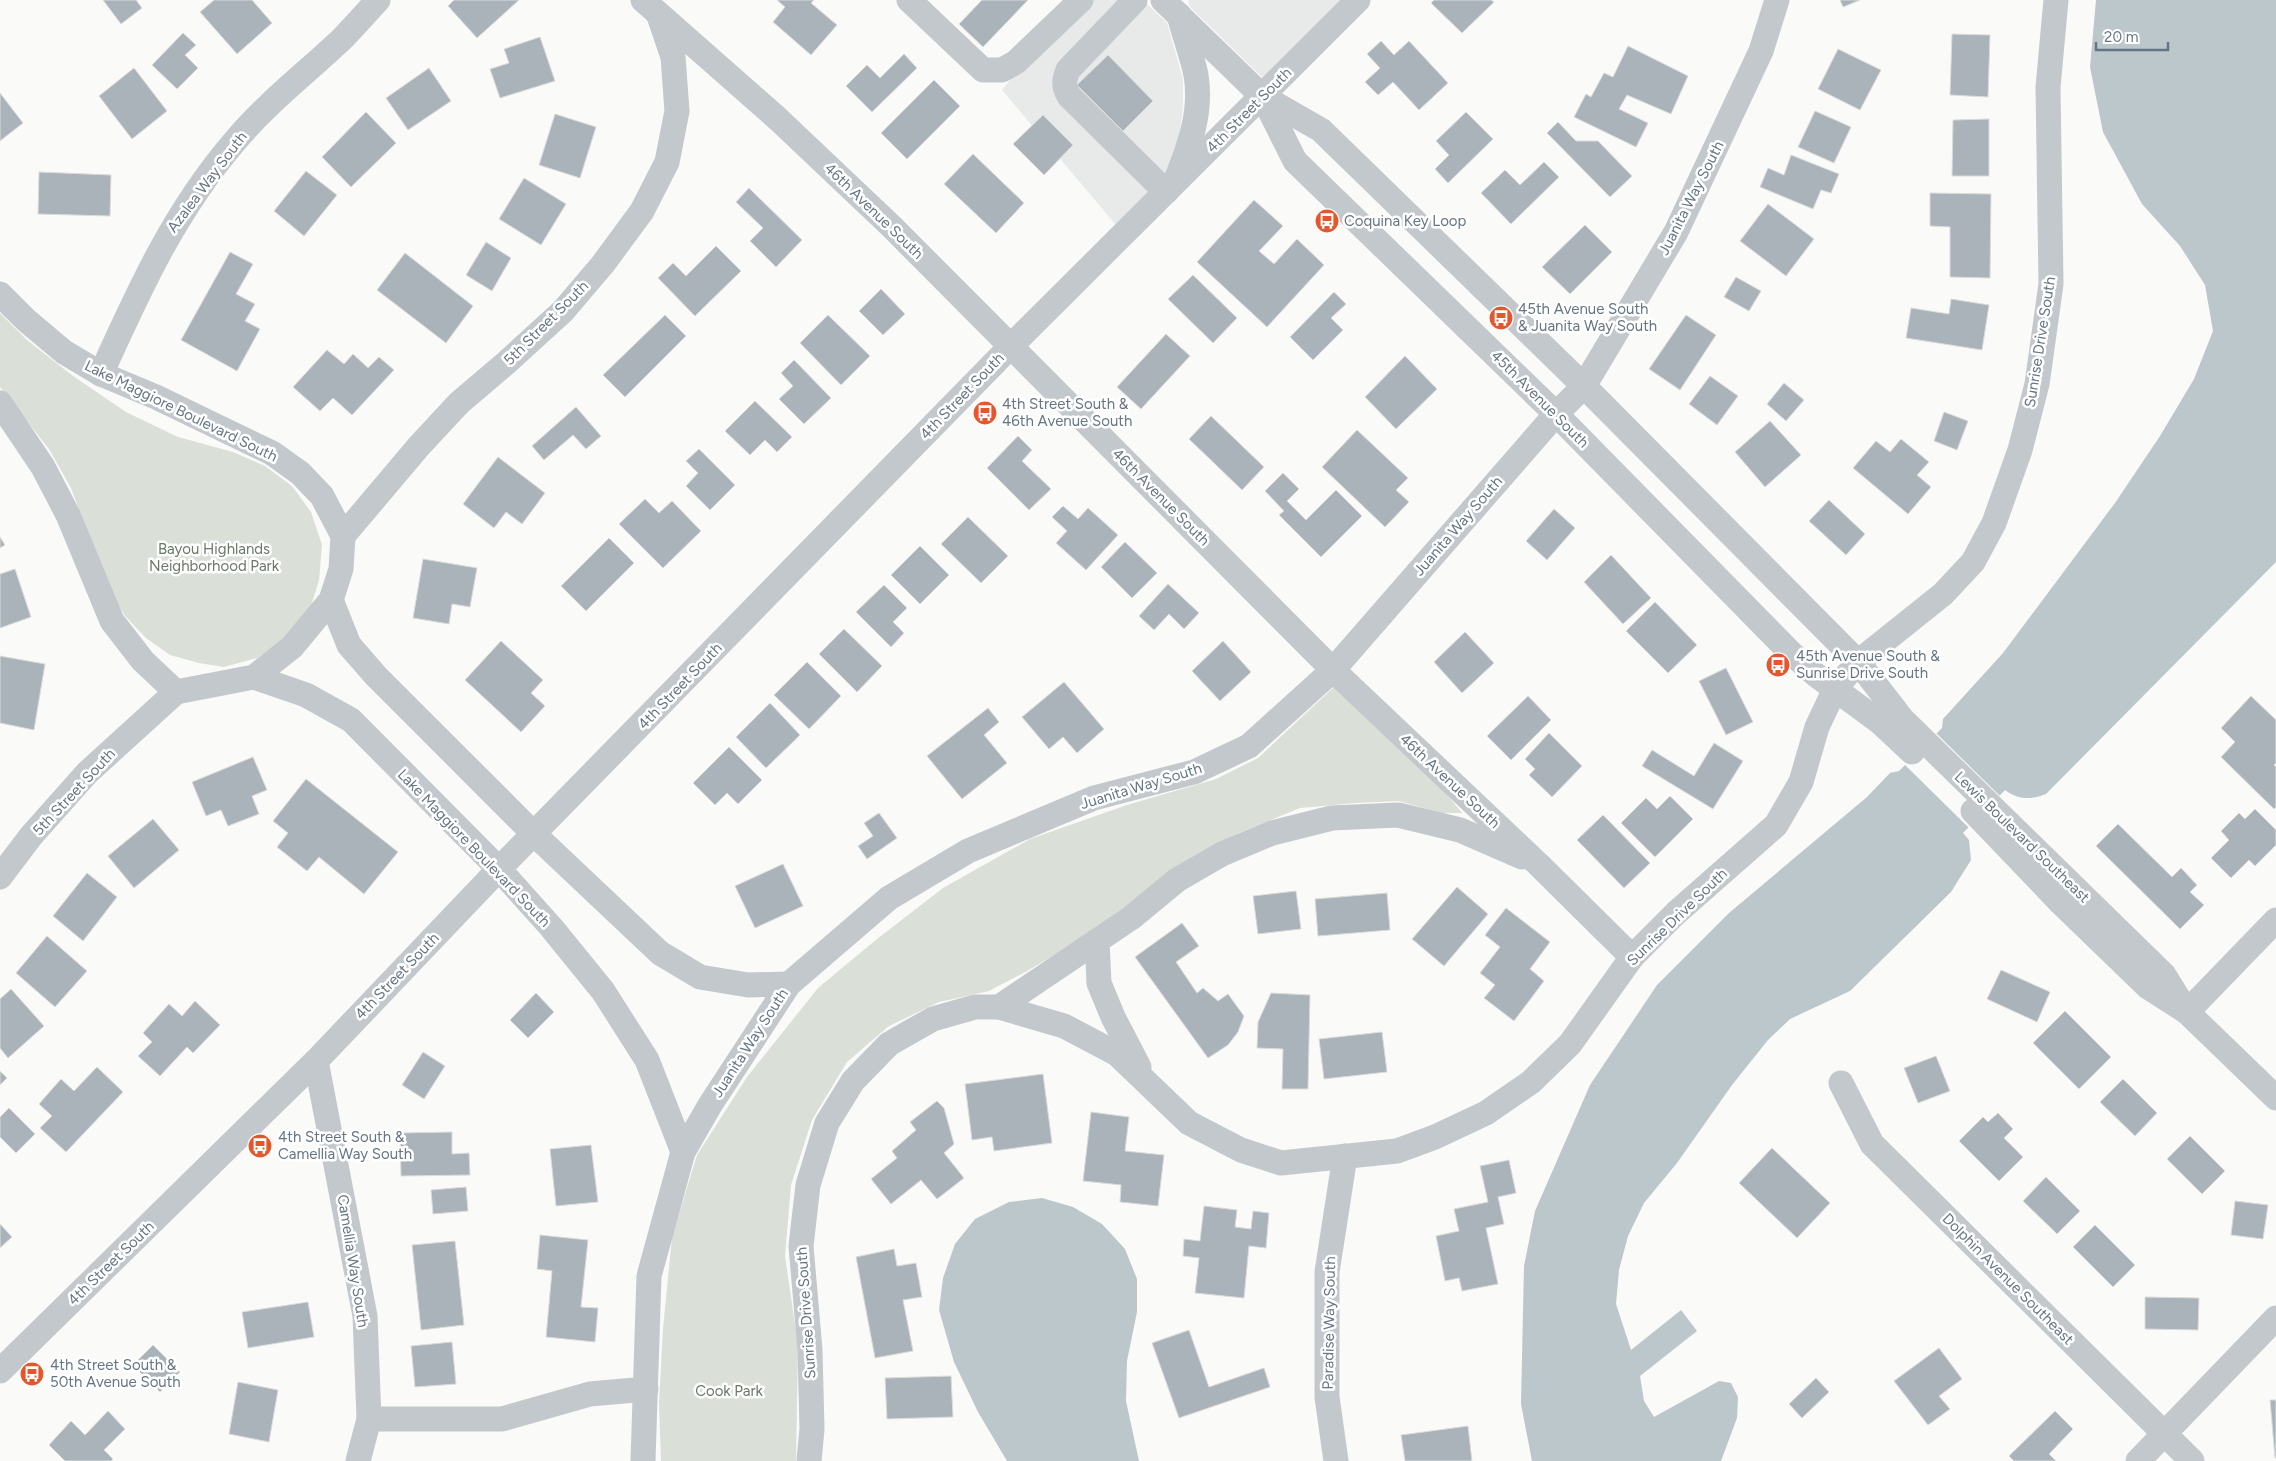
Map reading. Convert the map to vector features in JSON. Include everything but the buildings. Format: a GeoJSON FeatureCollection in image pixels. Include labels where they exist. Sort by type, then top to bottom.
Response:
{"type":"FeatureCollection","features":[{"type":"Feature","properties":{"kind":"street","name":"Azalea Way South"},"geometry":{"type":"LineString","coordinates":[[101,374],[140,286],[175,222],[235,141],[282,92],[343,38],[378,0]]}},
{"type":"Feature","properties":{"kind":"street"},"geometry":{"type":"LineString","coordinates":[[909,0],[983,70],[1002,70],[1016,62],[1081,0]]}},
{"type":"Feature","properties":{"kind":"street"},"geometry":{"type":"LineString","coordinates":[[1135,0],[1068,70],[1064,79],[1065,89],[1069,96],[1170,188],[1192,140],[1197,107],[1196,76],[1171,7]]}},
{"type":"Feature","properties":{"kind":"street","name":"4th Street South"},"geometry":{"type":"LineString","coordinates":[[0,1372],[316,1061],[499,870],[1010,347],[1263,97],[1358,0]]}},
{"type":"Feature","properties":{"kind":"street","name":"Juanita Way South"},"geometry":{"type":"LineString","coordinates":[[643,1461],[649,1276],[684,1152],[710,1105],[789,984],[889,898],[968,851],[1094,798],[1194,772],[1249,746],[1333,670],[1556,414],[1584,386],[1676,232],[1761,51],[1777,0]]}},
{"type":"Feature","properties":{"kind":"street","name":"Sunrise Drive South"},"geometry":{"type":"LineString","coordinates":[[810,1461],[812,1429],[810,1350],[801,1246],[808,1185],[827,1124],[853,1081],[889,1044],[933,1019],[975,1007],[999,1007],[1064,1026],[1117,1054],[1189,1123],[1240,1150],[1281,1163],[1396,1151],[1435,1137],[1486,1113],[1524,1087],[1570,1044],[1632,957],[1676,914],[1776,824],[1800,782],[1817,727],[1835,689],[1858,662],[1943,594],[1974,562],[1994,523],[2020,450],[2037,384],[2051,284],[2048,87],[2056,0]]}},
{"type":"Feature","properties":{"kind":"street","name":"46th Avenue South"},"geometry":{"type":"LineString","coordinates":[[651,7],[778,119],[870,206],[1333,670],[1538,864],[1632,957]]}},
{"type":"Feature","properties":{"kind":"street","name":"5th Street South"},"geometry":{"type":"LineString","coordinates":[[343,536],[419,446],[459,403],[563,311],[603,264],[642,211],[667,162],[676,111],[673,57],[651,7]]}},
{"type":"Feature","properties":{"kind":"street","name":"45th Avenue South"},"geometry":{"type":"LineString","coordinates":[[1171,7],[1263,97],[1321,130],[1584,386],[1858,662]]}},
{"type":"Feature","properties":{"kind":"street","name":"45th Avenue South"},"geometry":{"type":"LineString","coordinates":[[1263,97],[1295,161],[1556,414],[1790,652],[1835,689]]}},
{"type":"Feature","properties":{"kind":"street","name":"Lake Maggiore Boulevard South"},"geometry":{"type":"LineString","coordinates":[[0,294],[26,320],[64,352],[101,374],[156,397],[272,453],[300,473],[322,496],[343,536],[340,569],[330,600],[292,647],[254,677],[176,692]]}},
{"type":"Feature","properties":{"kind":"street"},"geometry":{"type":"LineString","coordinates":[[0,403],[43,466],[68,514],[112,621],[143,661],[176,692]]}},
{"type":"Feature","properties":{"kind":"street"},"geometry":{"type":"LineString","coordinates":[[330,600],[349,645],[376,676],[535,835],[660,953],[700,978],[748,985],[789,984]]}},
{"type":"Feature","properties":{"kind":"street","name":"Lewis Boulevard Southeast"},"geometry":{"type":"LineString","coordinates":[[1858,662],[1902,720],[1920,748]]}},
{"type":"Feature","properties":{"kind":"street","name":"Lake Maggiore Boulevard South"},"geometry":{"type":"LineString","coordinates":[[254,677],[306,695],[351,720],[499,870],[551,927],[608,998],[647,1060],[684,1152]]}},
{"type":"Feature","properties":{"kind":"street","name":"Lewis Boulevard Southeast"},"geometry":{"type":"LineString","coordinates":[[1835,689],[1881,723],[1920,748],[1985,812],[2164,975],[2187,1012],[2276,1098]]}},
{"type":"Feature","properties":{"kind":"street","name":"5th Street South"},"geometry":{"type":"LineString","coordinates":[[0,877],[32,836],[87,773],[176,692]]}},
{"type":"Feature","properties":{"kind":"street"},"geometry":{"type":"LineString","coordinates":[[999,1007],[1131,918],[1177,880],[1222,854],[1272,833],[1332,818],[1398,816],[1460,830],[1538,864]]}},
{"type":"Feature","properties":{"kind":"street"},"geometry":{"type":"LineString","coordinates":[[2187,1012],[2276,920]]}},
{"type":"Feature","properties":{"kind":"street"},"geometry":{"type":"LineString","coordinates":[[1097,941],[1099,983],[1113,1017],[1148,1083]]}},
{"type":"Feature","properties":{"kind":"street","name":"Camellia Way South"},"geometry":{"type":"LineString","coordinates":[[316,1061],[365,1316],[369,1419],[358,1461]]}},
{"type":"Feature","properties":{"kind":"street","name":"Dolphin Avenue Southeast"},"geometry":{"type":"LineString","coordinates":[[1841,1084],[1872,1144],[2192,1461]]}},
{"type":"Feature","properties":{"kind":"street","name":"Paradise Way South"},"geometry":{"type":"LineString","coordinates":[[1336,1461],[1327,1397],[1327,1272],[1345,1156]]}},
{"type":"Feature","properties":{"kind":"street"},"geometry":{"type":"LineString","coordinates":[[2138,1461],[2276,1318]]}},
{"type":"Feature","properties":{"kind":"street"},"geometry":{"type":"LineString","coordinates":[[369,1419],[502,1419],[590,1394],[646,1389]]}},
{"type":"Feature","properties":{"kind":"shaded area"},"geometry":{"type":"Polygon","coordinates":[[[1077,0],[1143,0],[1167,23],[1183,79],[1183,108],[1179,138],[1163,178],[1116,225],[1002,90],[1077,0]]]}},
{"type":"Feature","properties":{"kind":"shaded area"},"geometry":{"type":"Polygon","coordinates":[[[1188,0],[1341,0],[1263,78],[1190,7],[1188,0]]]}},
{"type":"Feature","properties":{"kind":"shaded area"},"geometry":{"type":"Polygon","coordinates":[[[2096,0],[2276,0],[2276,562],[2046,794],[2025,798],[2015,796],[2005,790],[1963,833],[1969,840],[1971,860],[1951,892],[1850,991],[1790,1019],[1768,1040],[1732,1085],[1677,1163],[1644,1203],[1628,1236],[1619,1270],[1616,1304],[1631,1350],[1681,1310],[1697,1331],[1640,1376],[1644,1401],[1654,1417],[1719,1381],[1731,1383],[1738,1397],[1737,1418],[1721,1461],[1532,1461],[1521,1404],[1524,1266],[1535,1211],[1590,1085],[1657,985],[1729,913],[1867,797],[1890,773],[1899,771],[1942,728],[1943,719],[2003,653],[2115,503],[2160,436],[2194,379],[2213,331],[2205,285],[2180,246],[2142,204],[2103,132],[2090,67],[2096,0]]]}},
{"type":"Feature","properties":{"kind":"shaded area"},"geometry":{"type":"Polygon","coordinates":[[[1042,1198],[1073,1207],[1102,1224],[1125,1249],[1137,1279],[1137,1312],[1127,1361],[1126,1401],[1139,1461],[1007,1461],[978,1412],[954,1362],[939,1310],[943,1278],[955,1244],[975,1219],[1009,1202],[1042,1198]]]}},
{"type":"Feature","properties":{"kind":"green space","name":"Bayou Highlands Neighborhood Park"},"geometry":{"type":"Polygon","coordinates":[[[0,313],[27,340],[73,376],[126,412],[178,437],[233,452],[265,466],[292,486],[311,512],[322,545],[319,580],[311,606],[289,635],[257,658],[224,667],[199,663],[170,655],[146,638],[125,616],[109,590],[71,488],[49,449],[0,387],[0,313]]]}},
{"type":"Feature","properties":{"kind":"green space","name":"Cook Park"},"geometry":{"type":"Polygon","coordinates":[[[1335,686],[1445,792],[1462,813],[1441,813],[1399,801],[1300,808],[1239,833],[1194,856],[1139,901],[1027,971],[989,991],[939,1002],[889,1026],[847,1062],[812,1120],[791,1185],[785,1256],[798,1345],[796,1461],[661,1461],[659,1403],[663,1329],[672,1237],[697,1155],[747,1077],[818,988],[943,888],[1030,839],[1127,805],[1216,779],[1258,758],[1335,686]]]}},
{"type":"Feature","properties":{"kind":"pier"},"geometry":{"type":"Polygon","coordinates":[[[1935,732],[2000,796],[1969,828],[1904,764],[1935,732]]]}},
{"type":"Feature","properties":{"kind":"place","name":"Coquina Key Loop"},"geometry":{"type":"Point","coordinates":[1327,221]}},
{"type":"Feature","properties":{"kind":"place","name":"45th Avenue South & Juanita Way South"},"geometry":{"type":"Point","coordinates":[1501,318]}},
{"type":"Feature","properties":{"kind":"place","name":"4th Street South & 46th Avenue South"},"geometry":{"type":"Point","coordinates":[985,413]}},
{"type":"Feature","properties":{"kind":"place","name":"45th Avenue South & Sunrise Drive South"},"geometry":{"type":"Point","coordinates":[1778,665]}},
{"type":"Feature","properties":{"kind":"place","name":"4th Street South & Camellia Way South"},"geometry":{"type":"Point","coordinates":[260,1146]}},
{"type":"Feature","properties":{"kind":"place","name":"4th Street South & 50th Avenue South"},"geometry":{"type":"Point","coordinates":[32,1374]}}]}
